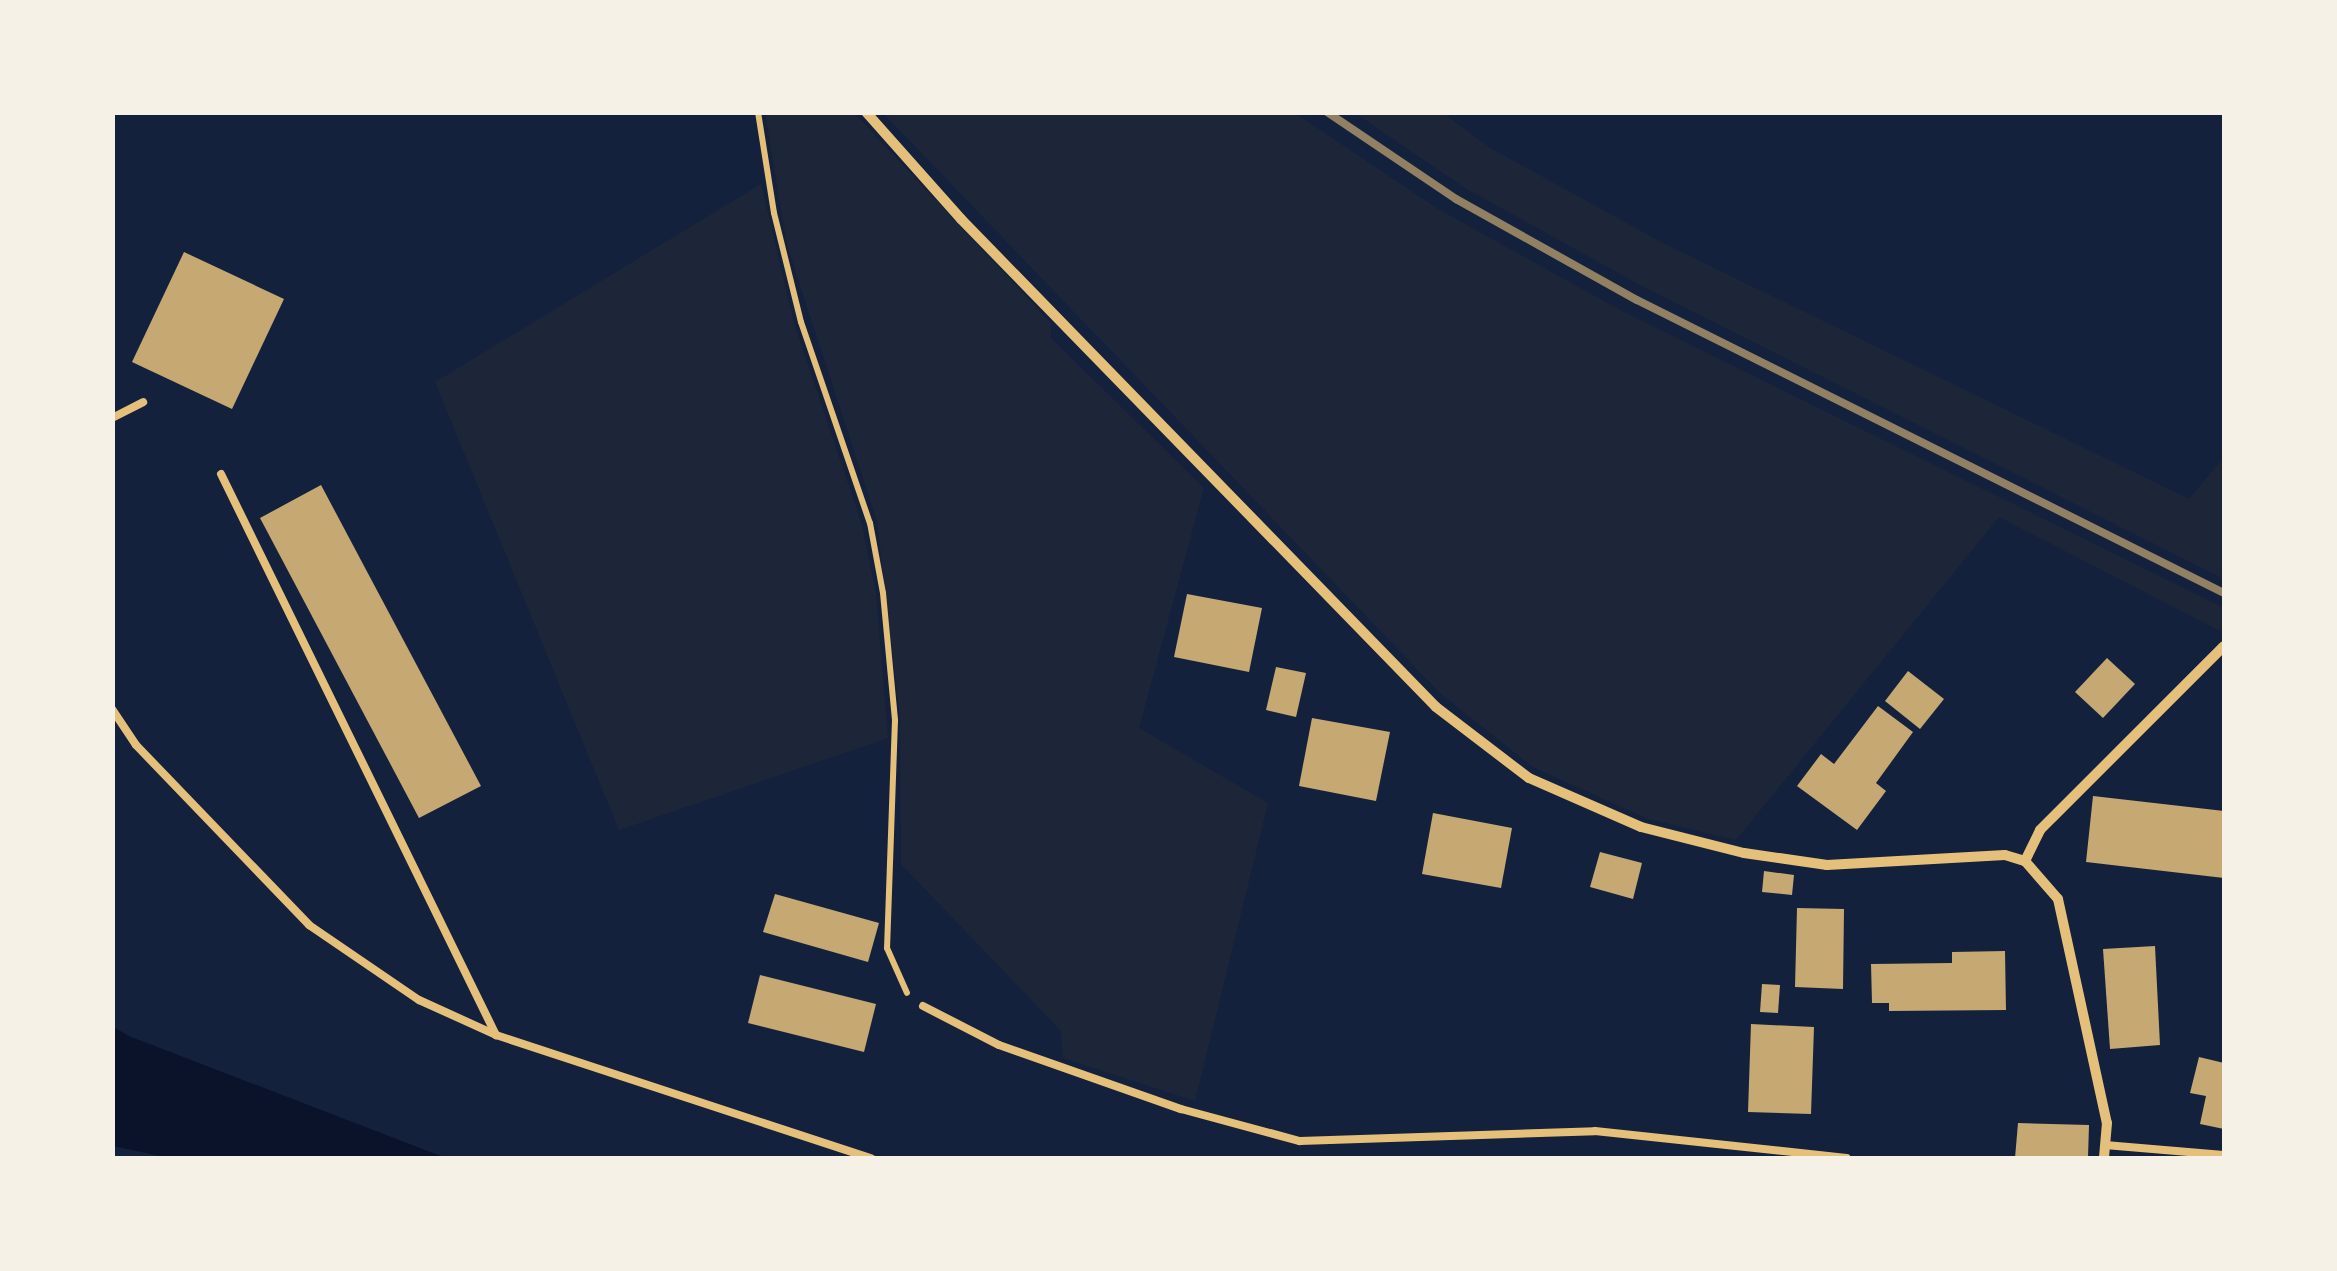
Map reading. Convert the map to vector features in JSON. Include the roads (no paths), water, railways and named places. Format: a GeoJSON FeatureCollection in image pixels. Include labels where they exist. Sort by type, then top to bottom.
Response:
{"type":"FeatureCollection","features":[{"type":"Feature","properties":{"kind":"street"},"geometry":{"type":"LineString","coordinates":[[866,112],[961,218],[1436,707],[1529,778],[1641,827],[1744,853],[1828,865],[2005,856],[2025,861],[2058,899],[2106,1123],[2104,1158]]}},
{"type":"Feature","properties":{"kind":"street"},"geometry":{"type":"LineString","coordinates":[[2025,861],[2040,830],[2224,646]]}},
{"type":"Feature","properties":{"kind":"lane"},"geometry":{"type":"LineString","coordinates":[[112,418],[143,402]]}},
{"type":"Feature","properties":{"kind":"lane"},"geometry":{"type":"LineString","coordinates":[[221,474],[496,1035]]}},
{"type":"Feature","properties":{"kind":"lane"},"geometry":{"type":"LineString","coordinates":[[112,709],[148,759],[309,925],[419,1000],[496,1035],[871,1158]]}},
{"type":"Feature","properties":{"kind":"lane"},"geometry":{"type":"LineString","coordinates":[[923,1006],[999,1045],[1181,1109],[1300,1140],[1594,1131],[1847,1158]]}},
{"type":"Feature","properties":{"kind":"lane"},"geometry":{"type":"LineString","coordinates":[[2105,1146],[2224,1155]]}},
{"type":"Feature","properties":{"kind":"railway"},"geometry":{"type":"LineString","coordinates":[[1327,112],[1456,199],[1637,300],[2224,593]]}}]}
